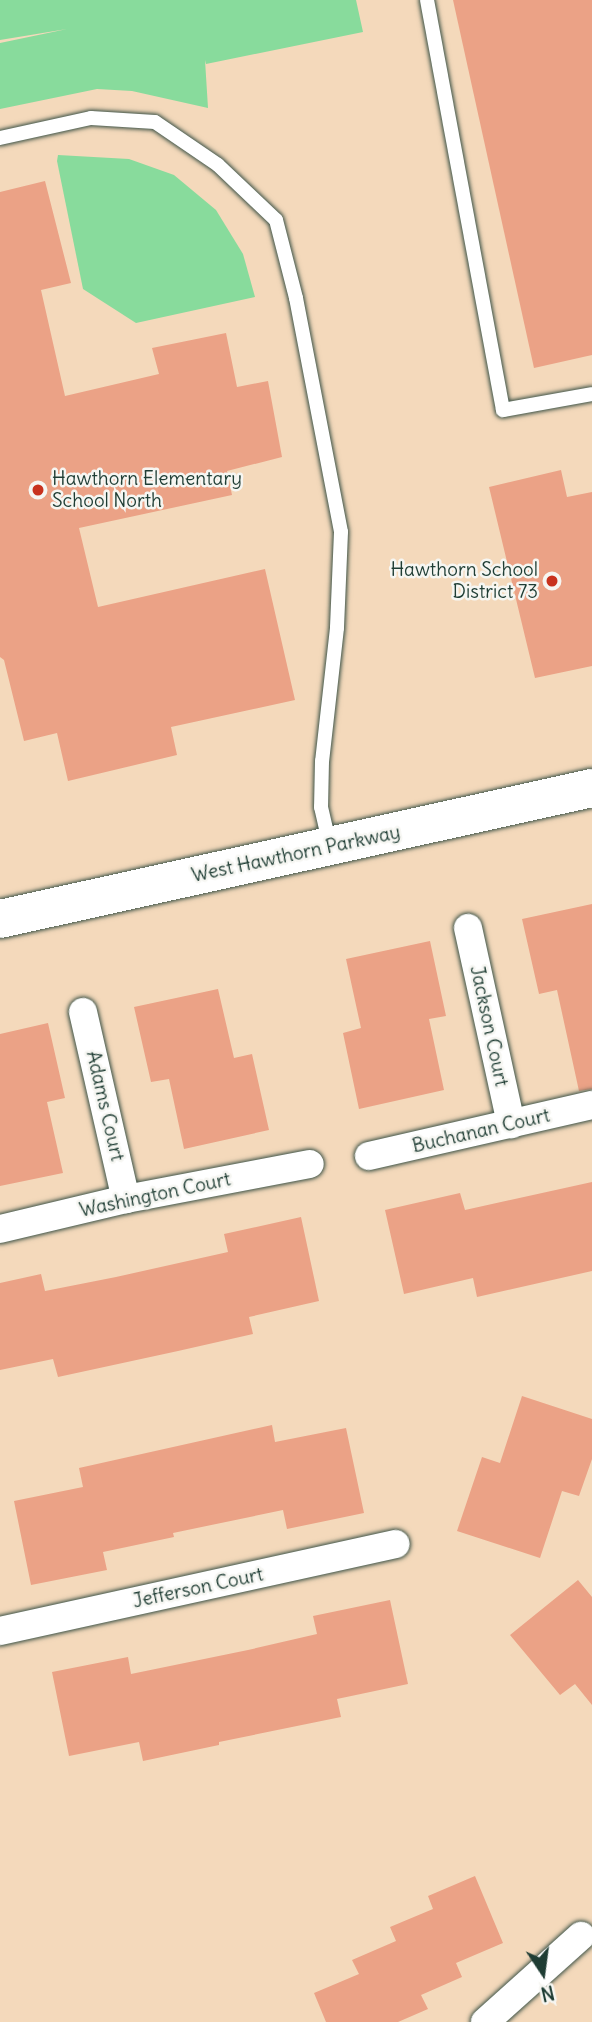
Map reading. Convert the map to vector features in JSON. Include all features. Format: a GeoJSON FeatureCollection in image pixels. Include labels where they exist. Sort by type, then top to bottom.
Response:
{"type":"FeatureCollection","features":[{"type":"Feature","properties":{"kind":"street","name":"West Hawthorn Parkway"},"geometry":{"type":"LineString","coordinates":[[0,919],[592,788]]}},
{"type":"Feature","properties":{"kind":"street","name":"Jackson Court"},"geometry":{"type":"LineString","coordinates":[[468,928],[510,1124]]}},
{"type":"Feature","properties":{"kind":"street","name":"Adams Court"},"geometry":{"type":"LineString","coordinates":[[83,1012],[126,1199]]}},
{"type":"Feature","properties":{"kind":"street","name":"Buchanan Court"},"geometry":{"type":"LineString","coordinates":[[369,1156],[592,1105]]}},
{"type":"Feature","properties":{"kind":"street","name":"Washington Court"},"geometry":{"type":"LineString","coordinates":[[0,1229],[126,1199],[310,1164]]}},
{"type":"Feature","properties":{"kind":"street","name":"Jefferson Court"},"geometry":{"type":"LineString","coordinates":[[0,1631],[396,1544]]}},
{"type":"Feature","properties":{"kind":"street"},"geometry":{"type":"LineString","coordinates":[[485,2022],[580,1936]]}},
{"type":"Feature","properties":{"kind":"lane"},"geometry":{"type":"LineString","coordinates":[[427,0],[503,410],[592,394]]}},
{"type":"Feature","properties":{"kind":"lane"},"geometry":{"type":"LineString","coordinates":[[0,138],[91,118],[156,122],[218,165],[276,220],[296,298],[341,532],[337,628],[322,761],[321,807],[330,846]]}},
{"type":"Feature","properties":{"kind":"green space"},"geometry":{"type":"Polygon","coordinates":[[[0,0],[356,0],[363,32],[206,64],[205,60],[208,108],[132,91],[97,89],[0,109],[0,43],[67,29],[0,40],[0,0]]]}},
{"type":"Feature","properties":{"kind":"green space"},"geometry":{"type":"Polygon","coordinates":[[[58,155],[129,159],[174,175],[216,210],[243,254],[255,297],[136,323],[83,289],[58,155]]]}},
{"type":"Feature","properties":{"kind":"building"},"geometry":{"type":"Polygon","coordinates":[[[453,0],[592,0],[592,355],[534,368],[453,0]]]}},
{"type":"Feature","properties":{"kind":"building"},"geometry":{"type":"Polygon","coordinates":[[[45,181],[71,283],[41,290],[65,396],[159,374],[152,348],[226,333],[237,387],[268,381],[282,457],[227,471],[232,495],[79,528],[98,607],[265,569],[295,700],[171,727],[177,755],[68,781],[57,733],[24,741],[4,660],[0,657],[0,192],[45,181]]]}},
{"type":"Feature","properties":{"kind":"building","name":"Hawthorn School District 73"},"geometry":{"type":"Polygon","coordinates":[[[561,470],[567,497],[592,492],[592,666],[535,678],[489,487],[561,470]]]}},
{"type":"Feature","properties":{"kind":"building"},"geometry":{"type":"Polygon","coordinates":[[[592,904],[592,1089],[579,1091],[557,990],[539,994],[522,919],[592,904]]]}},
{"type":"Feature","properties":{"kind":"building"},"geometry":{"type":"Polygon","coordinates":[[[430,941],[446,1016],[429,1019],[444,1090],[359,1109],[343,1033],[361,1028],[346,959],[430,941]]]}},
{"type":"Feature","properties":{"kind":"building"},"geometry":{"type":"Polygon","coordinates":[[[218,989],[234,1058],[252,1054],[269,1130],[184,1149],[169,1079],[151,1082],[134,1007],[218,989]]]}},
{"type":"Feature","properties":{"kind":"building"},"geometry":{"type":"Polygon","coordinates":[[[48,1023],[65,1098],[47,1102],[63,1173],[0,1186],[0,1034],[48,1023]]]}},
{"type":"Feature","properties":{"kind":"building"},"geometry":{"type":"Polygon","coordinates":[[[592,1182],[592,1271],[477,1297],[473,1278],[404,1294],[385,1210],[460,1193],[465,1210],[592,1182]]]}},
{"type":"Feature","properties":{"kind":"building"},"geometry":{"type":"Polygon","coordinates":[[[301,1217],[319,1301],[249,1317],[253,1334],[58,1377],[53,1359],[0,1370],[0,1283],[41,1274],[45,1291],[116,1277],[228,1252],[224,1234],[301,1217]]]}},
{"type":"Feature","properties":{"kind":"building"},"geometry":{"type":"Polygon","coordinates":[[[522,1396],[592,1419],[592,1459],[579,1496],[562,1491],[540,1558],[457,1531],[482,1457],[500,1463],[522,1396]]]}},
{"type":"Feature","properties":{"kind":"building"},"geometry":{"type":"Polygon","coordinates":[[[272,1425],[275,1442],[346,1428],[364,1513],[287,1529],[283,1510],[173,1533],[174,1537],[103,1552],[107,1570],[31,1585],[14,1501],[83,1487],[79,1468],[272,1425]]]}},
{"type":"Feature","properties":{"kind":"building"},"geometry":{"type":"Polygon","coordinates":[[[578,1580],[592,1597],[592,1705],[575,1684],[560,1695],[510,1635],[578,1580]]]}},
{"type":"Feature","properties":{"kind":"building"},"geometry":{"type":"Polygon","coordinates":[[[390,1600],[408,1684],[337,1699],[341,1717],[143,1761],[139,1742],[69,1756],[52,1672],[128,1657],[131,1674],[248,1650],[317,1634],[313,1616],[390,1600]]]}},
{"type":"Feature","properties":{"kind":"building"},"geometry":{"type":"Polygon","coordinates":[[[475,1876],[503,1943],[456,1963],[462,1977],[421,1995],[428,2009],[398,2022],[326,2022],[314,1993],[359,1974],[352,1960],[396,1941],[390,1927],[433,1909],[428,1896],[475,1876]]]}},
{"type":"Feature","properties":{"kind":"place","name":"Hawthorn Elementary School North"},"geometry":{"type":"Point","coordinates":[38,490]}},
{"type":"Feature","properties":{"kind":"place","name":"Hawthorn School District 73"},"geometry":{"type":"Point","coordinates":[552,581]}}]}
